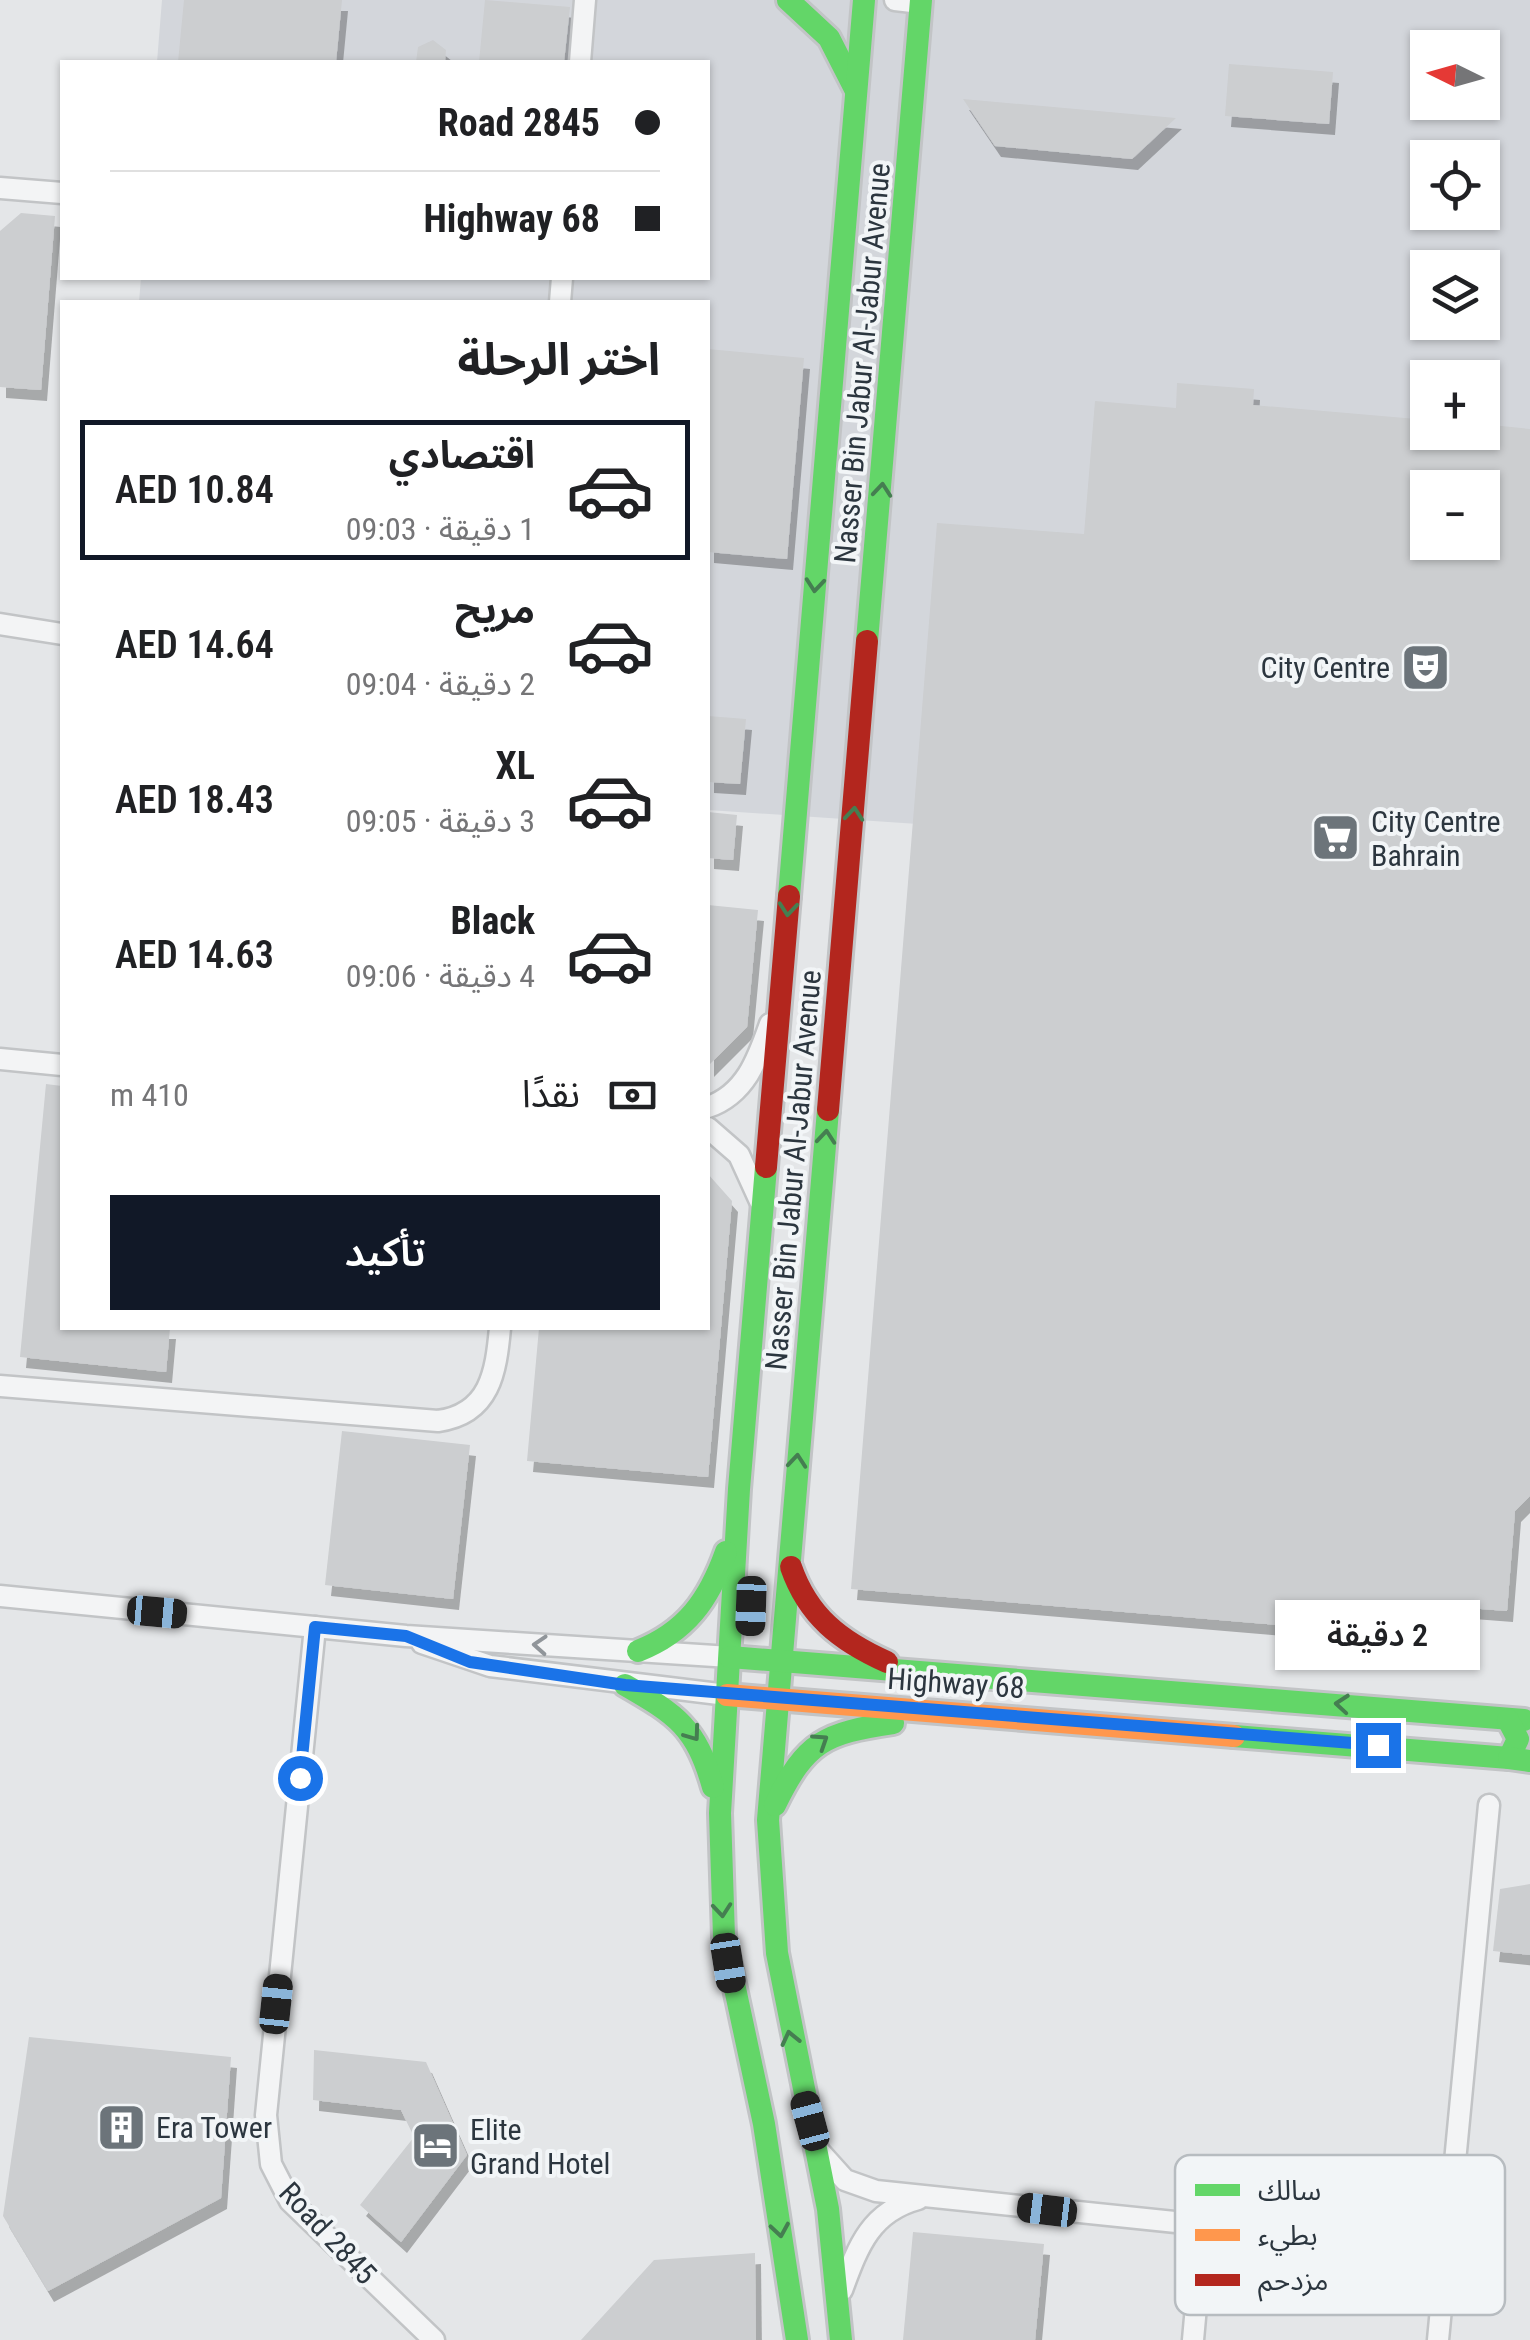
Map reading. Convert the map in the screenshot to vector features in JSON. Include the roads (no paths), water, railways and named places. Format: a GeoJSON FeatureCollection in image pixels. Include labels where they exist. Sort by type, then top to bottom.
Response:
{"type":"FeatureCollection","features":[{"type":"Feature","properties":{"kind":"main road"},"geometry":{"type":"LineString","coordinates":[[788,0],[822,27],[843,57],[856,92]]}},
{"type":"Feature","properties":{"kind":"main road","name":"Nasser Bin Jabur Al-Jabur Avenue"},"geometry":{"type":"LineString","coordinates":[[797,2340],[764,2124],[724,1937],[720,1812],[727,1695],[740,1658],[739,1489],[864,0]]}},
{"type":"Feature","properties":{"kind":"main road","name":"Nasser Bin Jabur Al-Jabur Avenue"},"geometry":{"type":"LineString","coordinates":[[841,2340],[840,2294],[818,2150],[776,1966],[767,1866],[768,1820],[921,1]]}},
{"type":"Feature","properties":{"kind":"main road"},"geometry":{"type":"LineString","coordinates":[[739,1489],[751,1554],[740,1658],[776,1698]]}},
{"type":"Feature","properties":{"kind":"main road"},"geometry":{"type":"LineString","coordinates":[[638,1651],[659,1644],[696,1617],[717,1581],[738,1518]]}},
{"type":"Feature","properties":{"kind":"main road"},"geometry":{"type":"LineString","coordinates":[[788,1558],[800,1592],[819,1621],[857,1650],[907,1671]]}},
{"type":"Feature","properties":{"kind":"main road","name":"Highway 68"},"geometry":{"type":"LineString","coordinates":[[740,1658],[1519,1720]]}},
{"type":"Feature","properties":{"kind":"main road"},"geometry":{"type":"LineString","coordinates":[[625,1685],[674,1714],[695,1732],[720,1812]]}},
{"type":"Feature","properties":{"kind":"main road","name":"Highway 68"},"geometry":{"type":"LineString","coordinates":[[727,1695],[1104,1722],[1519,1760]]}},
{"type":"Feature","properties":{"kind":"main road"},"geometry":{"type":"LineString","coordinates":[[768,1820],[792,1768],[826,1736],[926,1712]]}},
{"type":"Feature","properties":{"kind":"main road"},"geometry":{"type":"LineString","coordinates":[[1519,1720],[1519,1760]]}},
{"type":"Feature","properties":{"kind":"street"},"geometry":{"type":"LineString","coordinates":[[894,0],[921,1]]}},
{"type":"Feature","properties":{"kind":"street"},"geometry":{"type":"LineString","coordinates":[[580,60],[586,1]]}},
{"type":"Feature","properties":{"kind":"street"},"geometry":{"type":"LineString","coordinates":[[0,188],[60,193]]}},
{"type":"Feature","properties":{"kind":"street"},"geometry":{"type":"LineString","coordinates":[[0,624],[60,634]]}},
{"type":"Feature","properties":{"kind":"street"},"geometry":{"type":"LineString","coordinates":[[710,1106],[719,1103],[756,1067],[781,988]]}},
{"type":"Feature","properties":{"kind":"street"},"geometry":{"type":"LineString","coordinates":[[0,1059],[60,1065]]}},
{"type":"Feature","properties":{"kind":"street"},"geometry":{"type":"LineString","coordinates":[[710,1130],[740,1155],[762,1207]]}},
{"type":"Feature","properties":{"kind":"street"},"geometry":{"type":"LineString","coordinates":[[0,1386],[438,1421],[462,1415],[489,1390],[500,1330]]}},
{"type":"Feature","properties":{"kind":"street","name":"Highway 68"},"geometry":{"type":"LineString","coordinates":[[0,1596],[406,1636],[740,1658]]}},
{"type":"Feature","properties":{"kind":"street","name":"Road 2845"},"geometry":{"type":"LineString","coordinates":[[315,1627],[266,2115],[267,2148],[290,2201],[434,2340]]}},
{"type":"Feature","properties":{"kind":"street","name":"Highway 68"},"geometry":{"type":"LineString","coordinates":[[406,1636],[470,1662],[625,1685],[727,1695]]}},
{"type":"Feature","properties":{"kind":"street"},"geometry":{"type":"LineString","coordinates":[[1454,2155],[1489,1804]]}},
{"type":"Feature","properties":{"kind":"street"},"geometry":{"type":"LineString","coordinates":[[818,2150],[845,2180],[860,2188],[1175,2225]]}},
{"type":"Feature","properties":{"kind":"street"},"geometry":{"type":"LineString","coordinates":[[840,2294],[863,2236],[875,2221],[889,2210],[930,2196]]}},
{"type":"Feature","properties":{"kind":"street"},"geometry":{"type":"LineString","coordinates":[[1193,2340],[1195,2315]]}},
{"type":"Feature","properties":{"kind":"street"},"geometry":{"type":"LineString","coordinates":[[1438,2340],[1440,2315]]}},
{"type":"Feature","properties":{"kind":"place","name":"City Centre"},"geometry":{"type":"Point","coordinates":[1425,667]}},
{"type":"Feature","properties":{"kind":"place","name":"City Centre Bahrain"},"geometry":{"type":"Point","coordinates":[1336,838]}},
{"type":"Feature","properties":{"kind":"place","name":"Era Tower"},"geometry":{"type":"Point","coordinates":[121,2127]}},
{"type":"Feature","properties":{"kind":"place","name":"Elite Grand Hotel"},"geometry":{"type":"Point","coordinates":[435,2146]}}]}
